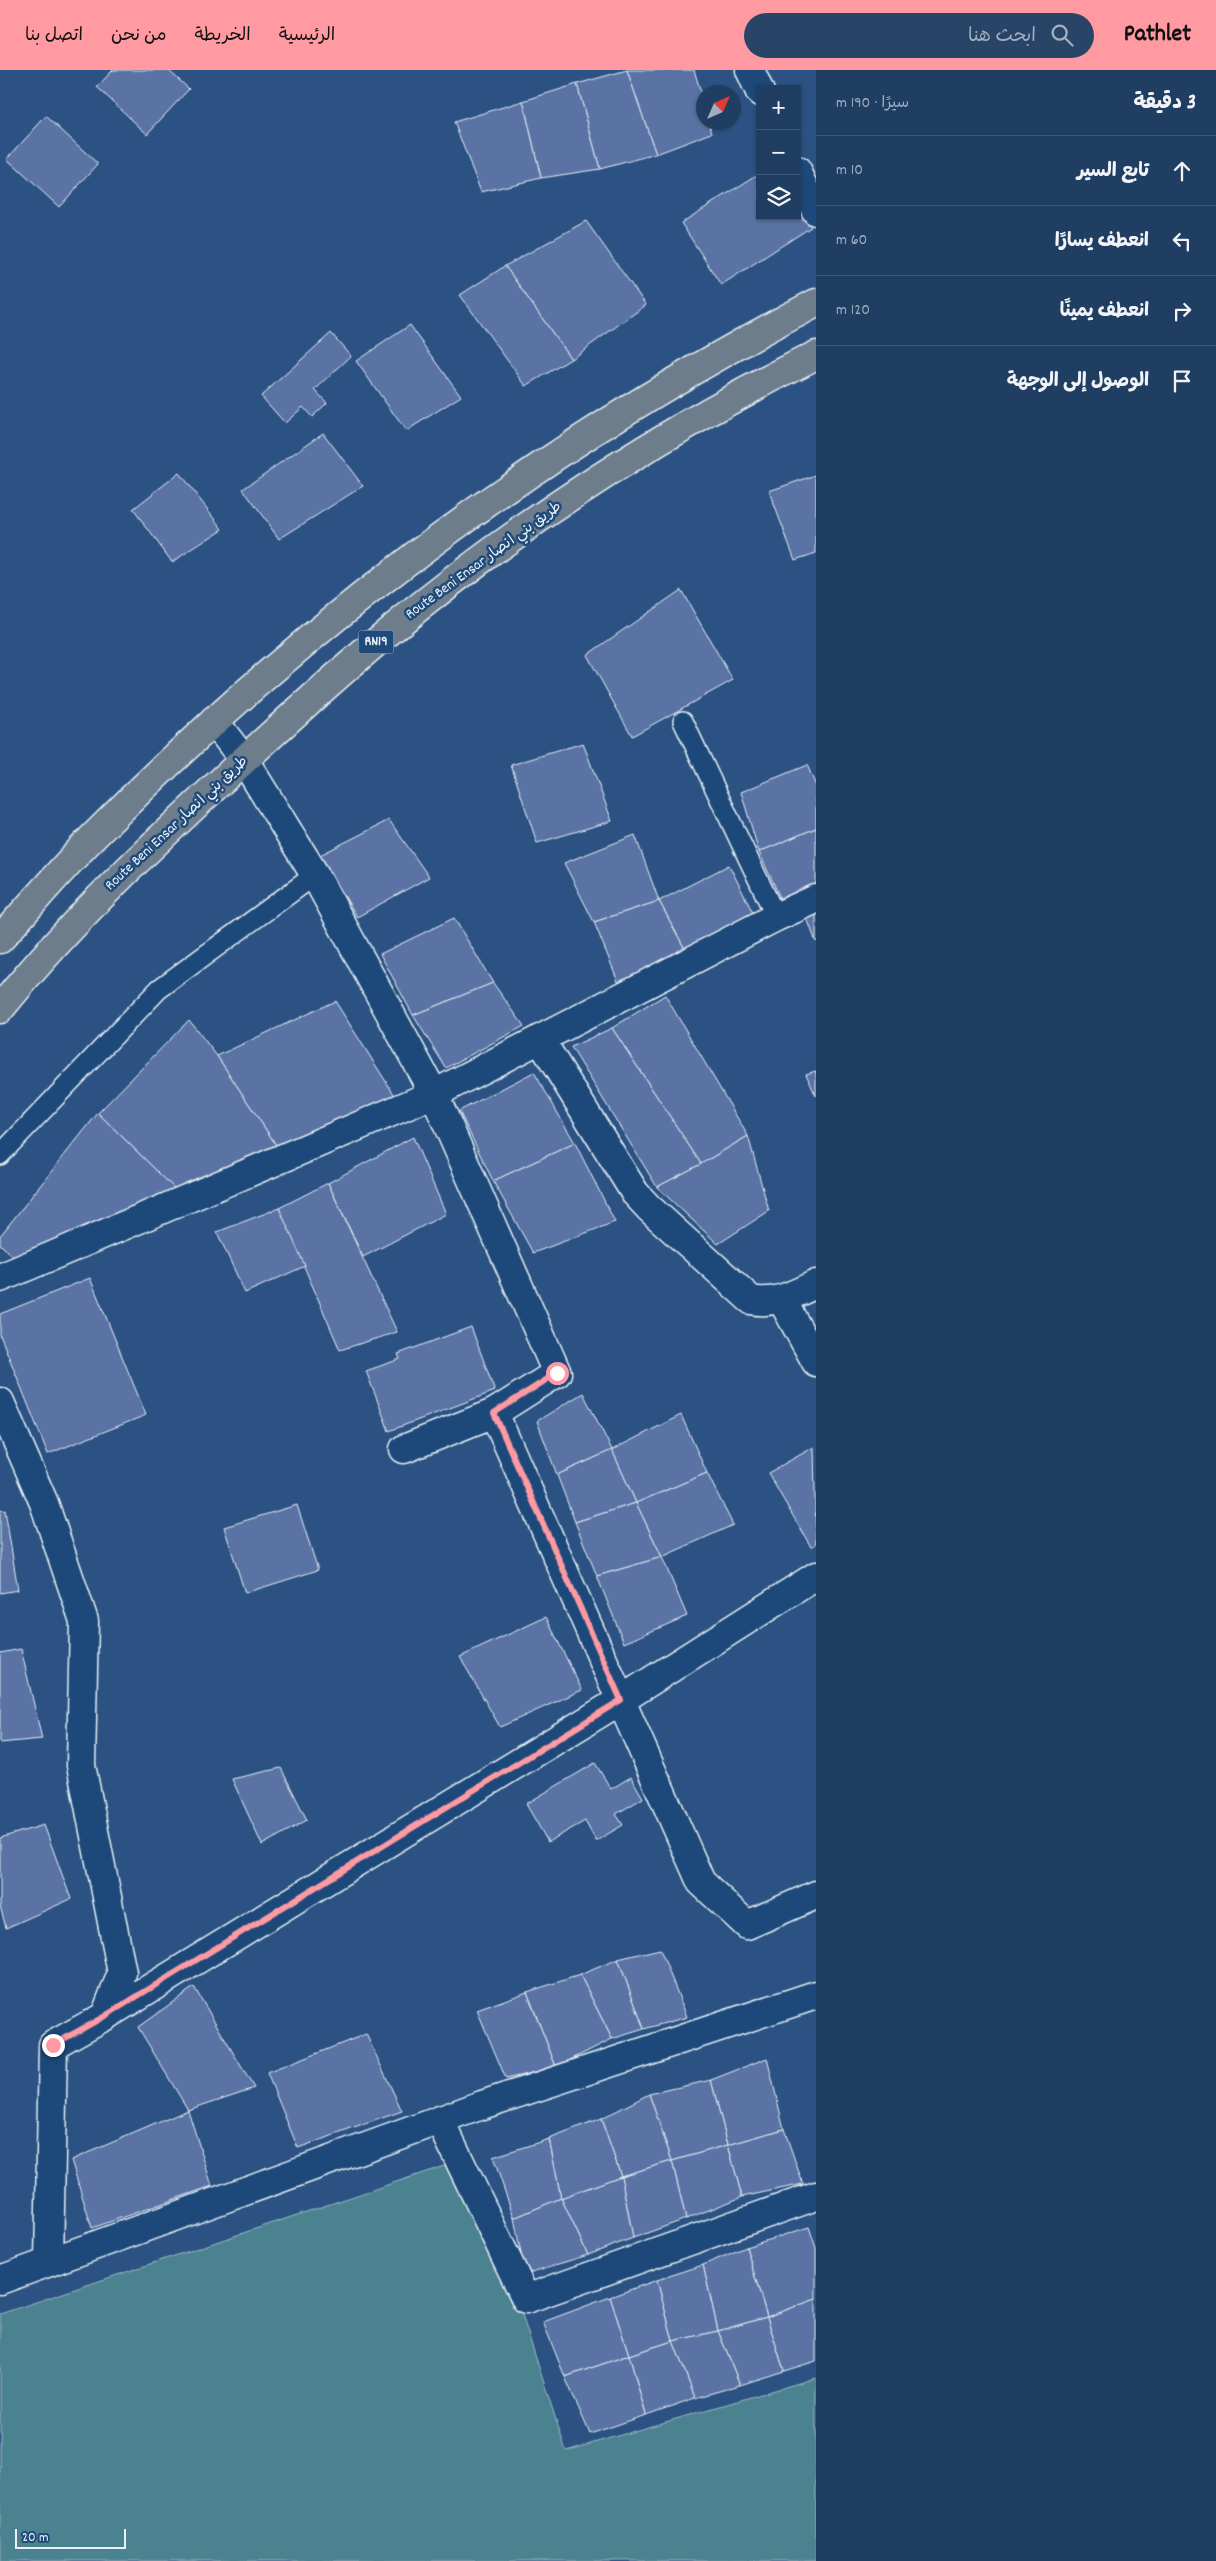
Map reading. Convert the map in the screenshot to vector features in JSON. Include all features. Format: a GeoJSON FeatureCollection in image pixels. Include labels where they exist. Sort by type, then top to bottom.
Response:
{"type":"FeatureCollection","features":[{"type":"Feature","properties":{"kind":"highway"},"geometry":{"type":"LineString","coordinates":[[0,939],[98,832],[286,657],[361,596],[438,537],[517,481],[680,377],[816,303]]}},
{"type":"Feature","properties":{"kind":"highway","name":"Route Beni Ensar طريق بني انصار"},"geometry":{"type":"LineString","coordinates":[[0,1009],[20,984],[128,867],[315,695],[388,632],[534,522],[622,464],[704,415],[816,355]]}},
{"type":"Feature","properties":{"kind":"street"},"geometry":{"type":"LineString","coordinates":[[750,70],[757,85]]}},
{"type":"Feature","properties":{"kind":"street"},"geometry":{"type":"LineString","coordinates":[[799,175],[816,211]]}},
{"type":"Feature","properties":{"kind":"street"},"geometry":{"type":"LineString","coordinates":[[214,722],[244,760],[315,876],[434,1094],[557,1373],[494,1413],[404,1449]]}},
{"type":"Feature","properties":{"kind":"street"},"geometry":{"type":"LineString","coordinates":[[0,1278],[434,1094],[776,917],[816,899]]}},
{"type":"Feature","properties":{"kind":"street"},"geometry":{"type":"LineString","coordinates":[[540,1039],[635,1193],[648,1208],[751,1300],[766,1303],[782,1300],[816,1284]]}},
{"type":"Feature","properties":{"kind":"street"},"geometry":{"type":"LineString","coordinates":[[782,1300],[816,1362]]}},
{"type":"Feature","properties":{"kind":"street"},"geometry":{"type":"LineString","coordinates":[[0,1402],[44,1503],[84,1621],[81,1765],[122,1973],[105,2016]]}},
{"type":"Feature","properties":{"kind":"street"},"geometry":{"type":"LineString","coordinates":[[494,1413],[701,1882],[747,1925],[816,1895]]}},
{"type":"Feature","properties":{"kind":"street"},"geometry":{"type":"LineString","coordinates":[[49,2262],[53,2045],[105,2016],[621,1700],[816,1576]]}},
{"type":"Feature","properties":{"kind":"street"},"geometry":{"type":"LineString","coordinates":[[0,2280],[440,2120],[816,1995]]}},
{"type":"Feature","properties":{"kind":"street"},"geometry":{"type":"LineString","coordinates":[[440,2120],[526,2299],[816,2196]]}},
{"type":"Feature","properties":{"kind":"lane"},"geometry":{"type":"LineString","coordinates":[[682,721],[776,917]]}},
{"type":"Feature","properties":{"kind":"lane"},"geometry":{"type":"LineString","coordinates":[[0,1155],[160,989],[315,876]]}},
{"type":"Feature","properties":{"kind":"green space"},"geometry":{"type":"Polygon","coordinates":[[[471,2157],[566,2451],[816,2378],[816,2561],[0,2561],[0,2314],[471,2157]]]}},
{"type":"Feature","properties":{"kind":"building"},"geometry":{"type":"Polygon","coordinates":[[[113,70],[168,70],[189,89],[147,134],[97,87],[113,70]]]}},
{"type":"Feature","properties":{"kind":"building"},"geometry":{"type":"Polygon","coordinates":[[[627,70],[656,154],[600,169],[577,84],[627,70]]]}},
{"type":"Feature","properties":{"kind":"building"},"geometry":{"type":"Polygon","coordinates":[[[627,70],[694,70],[699,85],[696,85],[696,130],[711,130],[712,133],[656,154],[627,70]]]}},
{"type":"Feature","properties":{"kind":"building"},"geometry":{"type":"Polygon","coordinates":[[[577,84],[600,169],[541,178],[523,101],[577,84]]]}},
{"type":"Feature","properties":{"kind":"building"},"geometry":{"type":"Polygon","coordinates":[[[523,101],[541,178],[481,192],[454,122],[523,101]]]}},
{"type":"Feature","properties":{"kind":"building"},"geometry":{"type":"Polygon","coordinates":[[[46,116],[98,164],[59,207],[7,159],[46,116]]]}},
{"type":"Feature","properties":{"kind":"building"},"geometry":{"type":"Polygon","coordinates":[[[756,176],[756,220],[801,220],[801,211],[811,227],[721,285],[681,223],[756,176]]]}},
{"type":"Feature","properties":{"kind":"building"},"geometry":{"type":"Polygon","coordinates":[[[586,221],[646,305],[571,359],[505,266],[586,221]]]}},
{"type":"Feature","properties":{"kind":"building"},"geometry":{"type":"Polygon","coordinates":[[[505,266],[571,359],[526,386],[460,295],[505,266]]]}},
{"type":"Feature","properties":{"kind":"building"},"geometry":{"type":"Polygon","coordinates":[[[410,325],[461,396],[406,431],[356,361],[410,325]]]}},
{"type":"Feature","properties":{"kind":"building"},"geometry":{"type":"Polygon","coordinates":[[[331,333],[351,356],[315,390],[327,403],[312,417],[303,407],[285,423],[261,396],[331,333]]]}},
{"type":"Feature","properties":{"kind":"building"},"geometry":{"type":"Polygon","coordinates":[[[323,433],[363,486],[279,539],[243,489],[323,433]]]}},
{"type":"Feature","properties":{"kind":"building"},"geometry":{"type":"Polygon","coordinates":[[[179,473],[223,529],[172,562],[133,509],[179,473]]]}},
{"type":"Feature","properties":{"kind":"building"},"geometry":{"type":"Polygon","coordinates":[[[816,475],[816,553],[795,560],[769,491],[816,475]]]}},
{"type":"Feature","properties":{"kind":"building"},"geometry":{"type":"Polygon","coordinates":[[[681,590],[733,680],[632,736],[587,655],[681,590]]]}},
{"type":"Feature","properties":{"kind":"building"},"geometry":{"type":"Polygon","coordinates":[[[583,743],[612,821],[537,843],[511,765],[583,743]]]}},
{"type":"Feature","properties":{"kind":"building"},"geometry":{"type":"Polygon","coordinates":[[[807,765],[816,786],[816,828],[759,852],[741,792],[807,765]]]}},
{"type":"Feature","properties":{"kind":"building"},"geometry":{"type":"Polygon","coordinates":[[[389,820],[429,877],[357,917],[320,855],[389,820]]]}},
{"type":"Feature","properties":{"kind":"building"},"geometry":{"type":"Polygon","coordinates":[[[816,828],[816,891],[784,906],[759,852],[816,828]]]}},
{"type":"Feature","properties":{"kind":"building"},"geometry":{"type":"Polygon","coordinates":[[[635,835],[659,901],[594,922],[564,863],[635,835]]]}},
{"type":"Feature","properties":{"kind":"building"},"geometry":{"type":"Polygon","coordinates":[[[729,865],[755,917],[687,953],[659,901],[729,865]]]}},
{"type":"Feature","properties":{"kind":"building"},"geometry":{"type":"Polygon","coordinates":[[[659,901],[687,953],[618,981],[594,922],[659,901]]]}},
{"type":"Feature","properties":{"kind":"building"},"geometry":{"type":"Polygon","coordinates":[[[816,915],[816,942],[807,918],[816,915]]]}},
{"type":"Feature","properties":{"kind":"building"},"geometry":{"type":"Polygon","coordinates":[[[454,918],[493,983],[413,1015],[380,954],[454,918]]]}},
{"type":"Feature","properties":{"kind":"building"},"geometry":{"type":"Polygon","coordinates":[[[493,983],[524,1026],[446,1068],[413,1015],[493,983]]]}},
{"type":"Feature","properties":{"kind":"building"},"geometry":{"type":"Polygon","coordinates":[[[665,995],[748,1136],[701,1164],[612,1028],[665,995]]]}},
{"type":"Feature","properties":{"kind":"building"},"geometry":{"type":"Polygon","coordinates":[[[335,1001],[397,1099],[278,1148],[217,1056],[335,1001]]]}},
{"type":"Feature","properties":{"kind":"building"},"geometry":{"type":"Polygon","coordinates":[[[189,1020],[217,1056],[278,1148],[175,1189],[98,1113],[189,1020]]]}},
{"type":"Feature","properties":{"kind":"building"},"geometry":{"type":"Polygon","coordinates":[[[612,1028],[701,1164],[657,1187],[571,1047],[612,1028]]]}},
{"type":"Feature","properties":{"kind":"building"},"geometry":{"type":"Polygon","coordinates":[[[816,1071],[816,1096],[806,1074],[816,1071]]]}},
{"type":"Feature","properties":{"kind":"building"},"geometry":{"type":"Polygon","coordinates":[[[534,1072],[575,1143],[493,1181],[459,1111],[534,1072]]]}},
{"type":"Feature","properties":{"kind":"building"},"geometry":{"type":"Polygon","coordinates":[[[98,1113],[175,1189],[23,1266],[0,1244],[0,1236],[98,1113]]]}},
{"type":"Feature","properties":{"kind":"building"},"geometry":{"type":"Polygon","coordinates":[[[748,1136],[769,1211],[718,1244],[657,1187],[748,1136]]]}},
{"type":"Feature","properties":{"kind":"building"},"geometry":{"type":"Polygon","coordinates":[[[413,1137],[446,1214],[363,1257],[328,1183],[413,1137]]]}},
{"type":"Feature","properties":{"kind":"building"},"geometry":{"type":"Polygon","coordinates":[[[575,1143],[615,1222],[533,1253],[493,1181],[575,1143]]]}},
{"type":"Feature","properties":{"kind":"building"},"geometry":{"type":"Polygon","coordinates":[[[328,1183],[397,1332],[340,1350],[279,1208],[328,1183]]]}},
{"type":"Feature","properties":{"kind":"building"},"geometry":{"type":"Polygon","coordinates":[[[279,1208],[305,1266],[245,1293],[217,1232],[279,1208]]]}},
{"type":"Feature","properties":{"kind":"building"},"geometry":{"type":"Polygon","coordinates":[[[90,1278],[146,1415],[48,1454],[0,1335],[0,1314],[90,1278]]]}},
{"type":"Feature","properties":{"kind":"building"},"geometry":{"type":"Polygon","coordinates":[[[471,1327],[495,1391],[389,1431],[366,1371],[400,1359],[398,1354],[471,1327]]]}},
{"type":"Feature","properties":{"kind":"building"},"geometry":{"type":"Polygon","coordinates":[[[583,1393],[612,1450],[557,1475],[537,1421],[583,1393]]]}},
{"type":"Feature","properties":{"kind":"building"},"geometry":{"type":"Polygon","coordinates":[[[681,1415],[707,1473],[636,1503],[612,1450],[681,1415]]]}},
{"type":"Feature","properties":{"kind":"building"},"geometry":{"type":"Polygon","coordinates":[[[814,1447],[816,1544],[811,1547],[768,1473],[814,1447]]]}},
{"type":"Feature","properties":{"kind":"building"},"geometry":{"type":"Polygon","coordinates":[[[612,1450],[636,1503],[575,1522],[557,1475],[612,1450]]]}},
{"type":"Feature","properties":{"kind":"building"},"geometry":{"type":"Polygon","coordinates":[[[707,1473],[733,1525],[662,1557],[636,1503],[707,1473]]]}},
{"type":"Feature","properties":{"kind":"building"},"geometry":{"type":"Polygon","coordinates":[[[636,1503],[662,1557],[597,1576],[575,1522],[636,1503]]]}},
{"type":"Feature","properties":{"kind":"building"},"geometry":{"type":"Polygon","coordinates":[[[297,1505],[318,1570],[245,1593],[224,1527],[297,1505]]]}},
{"type":"Feature","properties":{"kind":"building"},"geometry":{"type":"Polygon","coordinates":[[[5,1510],[18,1590],[0,1593],[0,1511],[5,1510]]]}},
{"type":"Feature","properties":{"kind":"building"},"geometry":{"type":"Polygon","coordinates":[[[662,1557],[687,1616],[624,1643],[597,1576],[662,1557]]]}},
{"type":"Feature","properties":{"kind":"building"},"geometry":{"type":"Polygon","coordinates":[[[546,1617],[582,1690],[500,1727],[460,1657],[546,1617]]]}},
{"type":"Feature","properties":{"kind":"building"},"geometry":{"type":"Polygon","coordinates":[[[21,1649],[42,1739],[0,1743],[0,1653],[21,1649]]]}},
{"type":"Feature","properties":{"kind":"building"},"geometry":{"type":"Polygon","coordinates":[[[595,1763],[611,1789],[631,1777],[643,1798],[616,1814],[623,1825],[596,1841],[585,1821],[548,1842],[526,1804],[595,1763]]]}},
{"type":"Feature","properties":{"kind":"building"},"geometry":{"type":"Polygon","coordinates":[[[281,1768],[307,1820],[262,1845],[232,1779],[281,1768]]]}},
{"type":"Feature","properties":{"kind":"building"},"geometry":{"type":"Polygon","coordinates":[[[44,1825],[71,1899],[6,1928],[0,1906],[0,1838],[44,1825]]]}},
{"type":"Feature","properties":{"kind":"building"},"geometry":{"type":"Polygon","coordinates":[[[660,1949],[687,2017],[644,2029],[618,1959],[660,1949]]]}},
{"type":"Feature","properties":{"kind":"building"},"geometry":{"type":"Polygon","coordinates":[[[618,1959],[644,2029],[612,2039],[580,1975],[618,1959]]]}},
{"type":"Feature","properties":{"kind":"building"},"geometry":{"type":"Polygon","coordinates":[[[580,1975],[612,2039],[556,2067],[527,1992],[580,1975]]]}},
{"type":"Feature","properties":{"kind":"building"},"geometry":{"type":"Polygon","coordinates":[[[194,1987],[254,2088],[188,2110],[138,2027],[194,1987]]]}},
{"type":"Feature","properties":{"kind":"building"},"geometry":{"type":"Polygon","coordinates":[[[527,1992],[556,2067],[506,2079],[477,2010],[527,1992]]]}},
{"type":"Feature","properties":{"kind":"building"},"geometry":{"type":"Polygon","coordinates":[[[366,2034],[402,2111],[298,2148],[267,2073],[366,2034]]]}},
{"type":"Feature","properties":{"kind":"building"},"geometry":{"type":"Polygon","coordinates":[[[767,2058],[784,2129],[728,2145],[711,2080],[767,2058]]]}},
{"type":"Feature","properties":{"kind":"building"},"geometry":{"type":"Polygon","coordinates":[[[711,2080],[728,2145],[672,2161],[649,2094],[711,2080]]]}},
{"type":"Feature","properties":{"kind":"building"},"geometry":{"type":"Polygon","coordinates":[[[649,2094],[672,2161],[621,2176],[601,2119],[649,2094]]]}},
{"type":"Feature","properties":{"kind":"building"},"geometry":{"type":"Polygon","coordinates":[[[188,2110],[212,2186],[92,2228],[71,2160],[188,2110]]]}},
{"type":"Feature","properties":{"kind":"building"},"geometry":{"type":"Polygon","coordinates":[[[601,2119],[621,2176],[561,2198],[549,2139],[601,2119]]]}},
{"type":"Feature","properties":{"kind":"building"},"geometry":{"type":"Polygon","coordinates":[[[784,2129],[803,2184],[742,2197],[728,2145],[784,2129]]]}},
{"type":"Feature","properties":{"kind":"building"},"geometry":{"type":"Polygon","coordinates":[[[549,2139],[561,2198],[514,2218],[493,2157],[549,2139]]]}},
{"type":"Feature","properties":{"kind":"building"},"geometry":{"type":"Polygon","coordinates":[[[728,2145],[742,2197],[686,2219],[672,2161],[728,2145]]]}},
{"type":"Feature","properties":{"kind":"building"},"geometry":{"type":"Polygon","coordinates":[[[672,2161],[686,2219],[633,2238],[621,2176],[672,2161]]]}},
{"type":"Feature","properties":{"kind":"building"},"geometry":{"type":"Polygon","coordinates":[[[621,2176],[633,2238],[588,2255],[561,2198],[621,2176]]]}},
{"type":"Feature","properties":{"kind":"building"},"geometry":{"type":"Polygon","coordinates":[[[561,2198],[588,2255],[525,2274],[514,2218],[561,2198]]]}},
{"type":"Feature","properties":{"kind":"building"},"geometry":{"type":"Polygon","coordinates":[[[809,2227],[816,2248],[816,2299],[767,2317],[746,2247],[809,2227]]]}},
{"type":"Feature","properties":{"kind":"building"},"geometry":{"type":"Polygon","coordinates":[[[746,2247],[767,2317],[718,2331],[703,2265],[746,2247]]]}},
{"type":"Feature","properties":{"kind":"building"},"geometry":{"type":"Polygon","coordinates":[[[703,2265],[718,2331],[673,2341],[657,2280],[703,2265]]]}},
{"type":"Feature","properties":{"kind":"building"},"geometry":{"type":"Polygon","coordinates":[[[657,2280],[673,2341],[629,2355],[610,2297],[657,2280]]]}},
{"type":"Feature","properties":{"kind":"building"},"geometry":{"type":"Polygon","coordinates":[[[610,2297],[629,2355],[565,2377],[543,2322],[610,2297]]]}},
{"type":"Feature","properties":{"kind":"building"},"geometry":{"type":"Polygon","coordinates":[[[816,2299],[816,2361],[784,2371],[767,2317],[816,2299]]]}},
{"type":"Feature","properties":{"kind":"building"},"geometry":{"type":"Polygon","coordinates":[[[767,2317],[784,2371],[740,2385],[718,2331],[767,2317]]]}},
{"type":"Feature","properties":{"kind":"building"},"geometry":{"type":"Polygon","coordinates":[[[718,2331],[740,2385],[695,2398],[673,2341],[718,2331]]]}},
{"type":"Feature","properties":{"kind":"building"},"geometry":{"type":"Polygon","coordinates":[[[673,2341],[695,2398],[646,2415],[629,2355],[673,2341]]]}},
{"type":"Feature","properties":{"kind":"building"},"geometry":{"type":"Polygon","coordinates":[[[629,2355],[646,2415],[590,2434],[565,2377],[629,2355]]]}},
{"type":"Feature","properties":{"kind":"route"},"geometry":{"type":"LineString","coordinates":[[53,2045],[105,2016],[621,1700],[494,1413],[557,1373]]}}]}
